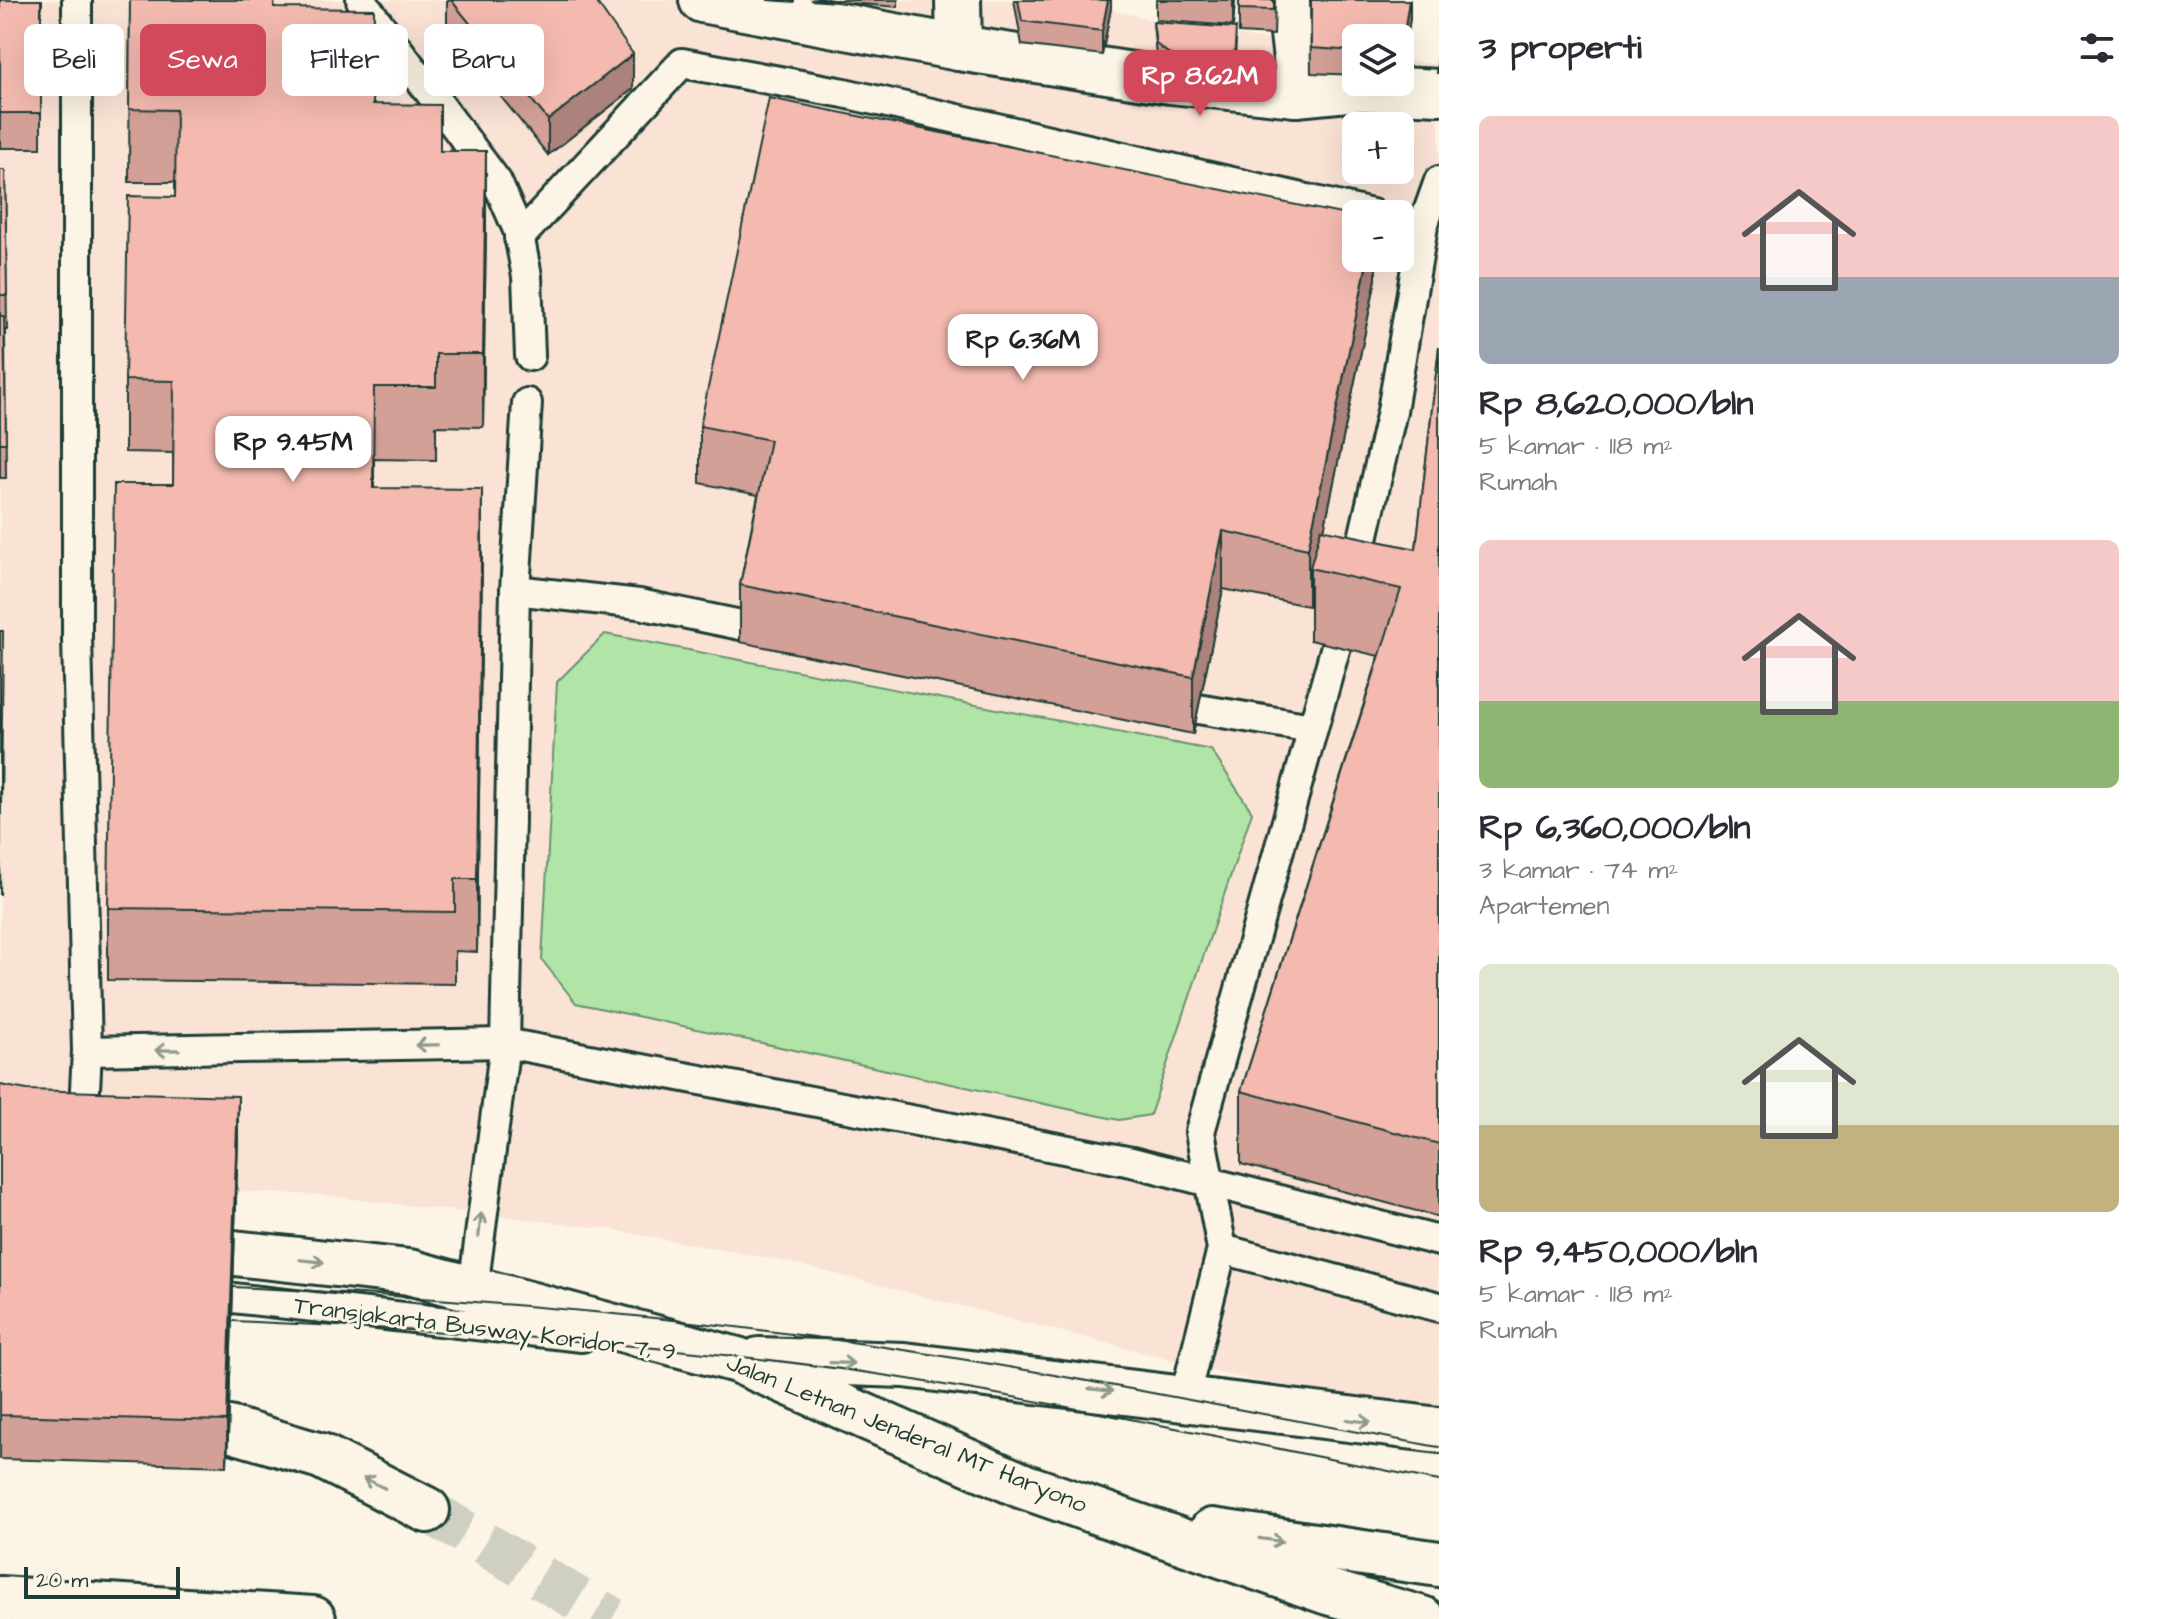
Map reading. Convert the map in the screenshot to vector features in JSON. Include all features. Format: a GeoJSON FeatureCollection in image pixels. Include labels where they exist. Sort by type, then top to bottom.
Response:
{"type":"FeatureCollection","features":[{"type":"Feature","properties":{"kind":"main road"},"geometry":{"type":"LineString","coordinates":[[702,0],[959,48],[1171,81],[1296,94],[1358,88],[1439,92]]}},
{"type":"Feature","properties":{"kind":"main road"},"geometry":{"type":"LineString","coordinates":[[958,0],[959,48]]}},
{"type":"Feature","properties":{"kind":"main road"},"geometry":{"type":"LineString","coordinates":[[1289,0],[1298,76],[1296,94]]}},
{"type":"Feature","properties":{"kind":"main road","name":"Jalan Letnan Jenderal MT Haryono"},"geometry":{"type":"LineString","coordinates":[[234,1253],[409,1272],[737,1360],[1023,1486],[1325,1591],[1422,1619]]}},
{"type":"Feature","properties":{"kind":"main road"},"geometry":{"type":"LineString","coordinates":[[737,1360],[904,1365],[1439,1430]]}},
{"type":"Feature","properties":{"kind":"main road"},"geometry":{"type":"LineString","coordinates":[[229,1418],[321,1456],[427,1510]]}},
{"type":"Feature","properties":{"kind":"main road","name":"Jalan Letnan Jenderal MT Haryono"},"geometry":{"type":"LineString","coordinates":[[1111,1516],[1439,1564]]}},
{"type":"Feature","properties":{"kind":"main road"},"geometry":{"type":"LineString","coordinates":[[0,1599],[313,1619]]}},
{"type":"Feature","properties":{"kind":"lane"},"geometry":{"type":"LineString","coordinates":[[77,0],[77,638],[87,1051],[82,1135]]}},
{"type":"Feature","properties":{"kind":"lane"},"geometry":{"type":"LineString","coordinates":[[361,0],[497,182],[519,238],[527,276],[530,356]]}},
{"type":"Feature","properties":{"kind":"lane"},"geometry":{"type":"LineString","coordinates":[[519,238],[682,63],[860,97],[1342,207]]}},
{"type":"Feature","properties":{"kind":"lane"},"geometry":{"type":"LineString","coordinates":[[1414,218],[1439,181]]}},
{"type":"Feature","properties":{"kind":"lane"},"geometry":{"type":"LineString","coordinates":[[1347,607],[1392,411],[1406,272]]}},
{"type":"Feature","properties":{"kind":"lane"},"geometry":{"type":"LineString","coordinates":[[473,1289],[505,1043],[515,590],[527,403]]}},
{"type":"Feature","properties":{"kind":"lane"},"geometry":{"type":"LineString","coordinates":[[515,590],[639,604],[795,636]]}},
{"type":"Feature","properties":{"kind":"lane"},"geometry":{"type":"LineString","coordinates":[[1184,1400],[1222,1249],[1200,1132],[1336,646]]}},
{"type":"Feature","properties":{"kind":"lane"},"geometry":{"type":"LineString","coordinates":[[1139,699],[1312,728]]}},
{"type":"Feature","properties":{"kind":"lane"},"geometry":{"type":"LineString","coordinates":[[87,1051],[505,1043],[1088,1154],[1209,1181],[1439,1241]]}},
{"type":"Feature","properties":{"kind":"lane"},"geometry":{"type":"LineString","coordinates":[[1222,1249],[1439,1307]]}},
{"type":"Feature","properties":{"kind":"lane","name":"Transjakarta Busway Koridor 7, 9"},"geometry":{"type":"LineString","coordinates":[[233,1298],[533,1330],[737,1360]]}},
{"type":"Feature","properties":{"kind":"shaded area"},"geometry":{"type":"Polygon","coordinates":[[[0,0],[1069,0],[1194,29],[1342,51],[1342,96],[1414,96],[1414,61],[1439,65],[1439,1428],[788,1262],[608,1229],[319,1195],[0,1182],[0,0]]]}},
{"type":"Feature","properties":{"kind":"green space"},"geometry":{"type":"Polygon","coordinates":[[[605,634],[1211,750],[1252,812],[1150,1115],[1119,1120],[576,1003],[542,960],[557,682],[605,634]]]}},
{"type":"Feature","properties":{"kind":"building"},"geometry":{"type":"Polygon","coordinates":[[[0,0],[41,0],[41,24],[24,24],[24,96],[41,96],[41,113],[0,113],[0,0]]]}},
{"type":"Feature","properties":{"kind":"building"},"geometry":{"type":"Polygon","coordinates":[[[130,0],[274,0],[274,8],[374,9],[374,24],[282,24],[282,96],[373,96],[373,104],[440,105],[440,151],[486,151],[483,354],[436,354],[436,387],[374,387],[373,488],[482,489],[477,879],[455,879],[455,912],[108,908],[114,484],[173,484],[174,381],[125,380],[128,196],[175,197],[176,110],[129,109],[130,0]]]}},
{"type":"Feature","properties":{"kind":"building"},"geometry":{"type":"Polygon","coordinates":[[[451,0],[595,0],[633,54],[548,120],[529,96],[544,96],[544,24],[470,24],[451,0]]]}},
{"type":"Feature","properties":{"kind":"building"},"geometry":{"type":"Polygon","coordinates":[[[1018,0],[1108,0],[1102,31],[1022,21],[1018,0]]]}},
{"type":"Feature","properties":{"kind":"building"},"geometry":{"type":"Polygon","coordinates":[[[1239,0],[1274,0],[1274,10],[1239,9],[1239,0]]]}},
{"type":"Feature","properties":{"kind":"building"},"geometry":{"type":"Polygon","coordinates":[[[1311,0],[1409,0],[1405,24],[1342,24],[1342,50],[1311,48],[1311,0]]]}},
{"type":"Feature","properties":{"kind":"building"},"geometry":{"type":"Polygon","coordinates":[[[1439,15],[1439,60],[1437,60],[1439,15]]]}},
{"type":"Feature","properties":{"kind":"building"},"geometry":{"type":"Polygon","coordinates":[[[1153,22],[1236,28],[1234,64],[1172,56],[1156,44],[1153,22]]]}},
{"type":"Feature","properties":{"kind":"building"},"geometry":{"type":"Polygon","coordinates":[[[769,98],[1342,214],[1342,272],[1365,272],[1308,549],[1223,531],[1193,677],[740,585],[770,440],[700,426],[769,98]]]}},
{"type":"Feature","properties":{"kind":"building"},"geometry":{"type":"Polygon","coordinates":[[[0,170],[5,170],[7,295],[0,295],[0,170]]]}},
{"type":"Feature","properties":{"kind":"building"},"geometry":{"type":"Polygon","coordinates":[[[0,316],[4,316],[6,443],[0,443],[0,316]]]}},
{"type":"Feature","properties":{"kind":"building"},"geometry":{"type":"Polygon","coordinates":[[[1439,347],[1439,1144],[1241,1091],[1401,589],[1310,568],[1321,529],[1416,549],[1439,347]]]}},
{"type":"Feature","properties":{"kind":"building"},"geometry":{"type":"Polygon","coordinates":[[[0,631],[3,631],[0,896],[0,631]]]}},
{"type":"Feature","properties":{"kind":"building"},"geometry":{"type":"Polygon","coordinates":[[[0,1085],[27,1090],[238,1096],[227,1421],[0,1415],[0,1085]]]}},
{"type":"Feature","properties":{"kind":"tunnel"},"geometry":{"type":"LineString","coordinates":[[427,1510],[612,1619]]}},
{"type":"Feature","properties":{"kind":"tram line"},"geometry":{"type":"LineString","coordinates":[[211,1286],[509,1305],[658,1318],[807,1336],[1045,1373],[1439,1447]]}},
{"type":"Feature","properties":{"kind":"tram line"},"geometry":{"type":"LineString","coordinates":[[212,1320],[628,1345],[793,1363],[1017,1398],[1439,1481]]}}]}
